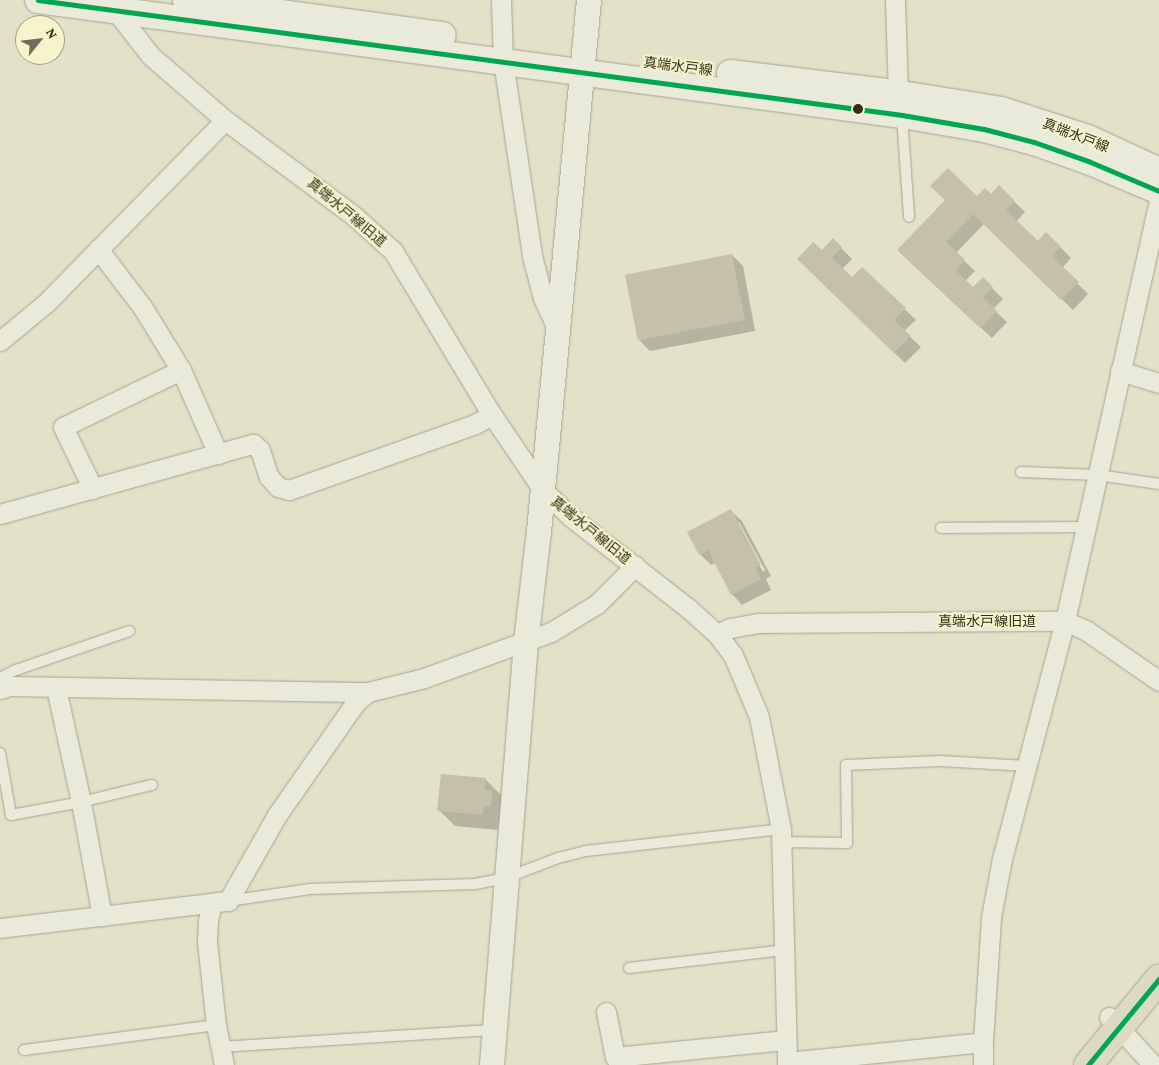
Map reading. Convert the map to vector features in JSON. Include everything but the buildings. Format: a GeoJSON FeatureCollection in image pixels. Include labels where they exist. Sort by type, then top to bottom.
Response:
{"type":"FeatureCollection","features":[{"type":"Feature","properties":{"kind":"highway"},"geometry":{"type":"LineString","coordinates":[[1088,1065],[1114,1022],[1159,980]]}},
{"type":"Feature","properties":{"kind":"main road","name":"真端水戸線"},"geometry":{"type":"LineString","coordinates":[[38,0],[111,5],[503,52],[900,104],[1001,110],[1088,138],[1159,171]]}},
{"type":"Feature","properties":{"kind":"main road","name":"真端水戸線"},"geometry":{"type":"LineString","coordinates":[[186,0],[503,52]]}},
{"type":"Feature","properties":{"kind":"main road","name":"真端水戸線"},"geometry":{"type":"LineString","coordinates":[[900,104],[1034,142],[1088,160],[1159,191]]}},
{"type":"Feature","properties":{"kind":"street"},"geometry":{"type":"LineString","coordinates":[[501,0],[503,52],[532,256],[543,298],[558,328]]}},
{"type":"Feature","properties":{"kind":"street"},"geometry":{"type":"LineString","coordinates":[[492,1065],[526,642],[543,490],[589,0]]}},
{"type":"Feature","properties":{"kind":"street"},"geometry":{"type":"LineString","coordinates":[[895,0],[900,104]]}},
{"type":"Feature","properties":{"kind":"street","name":"真端水戸線旧道"},"geometry":{"type":"LineString","coordinates":[[111,5],[151,56],[225,120],[354,215],[393,252],[492,415],[543,490],[571,517],[717,634],[758,623],[1064,621],[1087,631],[1159,681]]}},
{"type":"Feature","properties":{"kind":"street"},"geometry":{"type":"LineString","coordinates":[[0,341],[46,303],[225,120]]}},
{"type":"Feature","properties":{"kind":"street"},"geometry":{"type":"LineString","coordinates":[[983,1065],[991,917],[1002,859],[1064,621],[1159,200]]}},
{"type":"Feature","properties":{"kind":"street"},"geometry":{"type":"LineString","coordinates":[[98,249],[143,308],[181,370],[218,454]]}},
{"type":"Feature","properties":{"kind":"street"},"geometry":{"type":"LineString","coordinates":[[93,488],[63,427],[181,370]]}},
{"type":"Feature","properties":{"kind":"street"},"geometry":{"type":"LineString","coordinates":[[1120,371],[1159,383]]}},
{"type":"Feature","properties":{"kind":"street"},"geometry":{"type":"LineString","coordinates":[[0,514],[253,444],[260,450],[269,477],[278,487],[289,490],[475,424],[492,415]]}},
{"type":"Feature","properties":{"kind":"street"},"geometry":{"type":"LineString","coordinates":[[0,689],[10,686],[368,692],[424,678],[551,632],[597,604],[634,566]]}},
{"type":"Feature","properties":{"kind":"street"},"geometry":{"type":"LineString","coordinates":[[717,634],[732,654],[759,716],[781,836],[787,1063],[983,1042]]}},
{"type":"Feature","properties":{"kind":"street"},"geometry":{"type":"LineString","coordinates":[[56,688],[81,802],[102,916]]}},
{"type":"Feature","properties":{"kind":"street"},"geometry":{"type":"LineString","coordinates":[[222,1056],[216,1025],[207,942],[208,922],[276,815],[355,703],[368,692]]}},
{"type":"Feature","properties":{"kind":"street"},"geometry":{"type":"LineString","coordinates":[[0,928],[220,902]]}},
{"type":"Feature","properties":{"kind":"street"},"geometry":{"type":"LineString","coordinates":[[606,1012],[615,1057],[786,1040]]}},
{"type":"Feature","properties":{"kind":"street"},"geometry":{"type":"LineString","coordinates":[[1114,1022],[1153,1065]]}},
{"type":"Feature","properties":{"kind":"lane"},"geometry":{"type":"LineString","coordinates":[[900,104],[909,217]]}},
{"type":"Feature","properties":{"kind":"lane"},"geometry":{"type":"LineString","coordinates":[[1020,472],[1098,475],[1159,484]]}},
{"type":"Feature","properties":{"kind":"lane"},"geometry":{"type":"LineString","coordinates":[[941,528],[1084,527]]}},
{"type":"Feature","properties":{"kind":"lane"},"geometry":{"type":"LineString","coordinates":[[0,678],[16,670],[129,632]]}},
{"type":"Feature","properties":{"kind":"lane"},"geometry":{"type":"LineString","coordinates":[[0,753],[11,815],[81,802],[152,785]]}},
{"type":"Feature","properties":{"kind":"lane"},"geometry":{"type":"LineString","coordinates":[[220,902],[310,889],[475,884],[506,878],[558,858],[586,851],[781,836],[847,843],[846,765],[940,761],[1027,766]]}},
{"type":"Feature","properties":{"kind":"lane"},"geometry":{"type":"LineString","coordinates":[[630,968],[785,950]]}},
{"type":"Feature","properties":{"kind":"lane"},"geometry":{"type":"LineString","coordinates":[[24,1050],[216,1025]]}},
{"type":"Feature","properties":{"kind":"lane"},"geometry":{"type":"LineString","coordinates":[[222,1056],[494,1030]]}},
{"type":"Feature","properties":{"kind":"transit line"},"geometry":{"type":"LineString","coordinates":[[38,0],[902,115],[984,129],[1034,142],[1088,161],[1159,191]]}},
{"type":"Feature","properties":{"kind":"transit line"},"geometry":{"type":"LineString","coordinates":[[1088,1065],[1159,979]]}}]}
